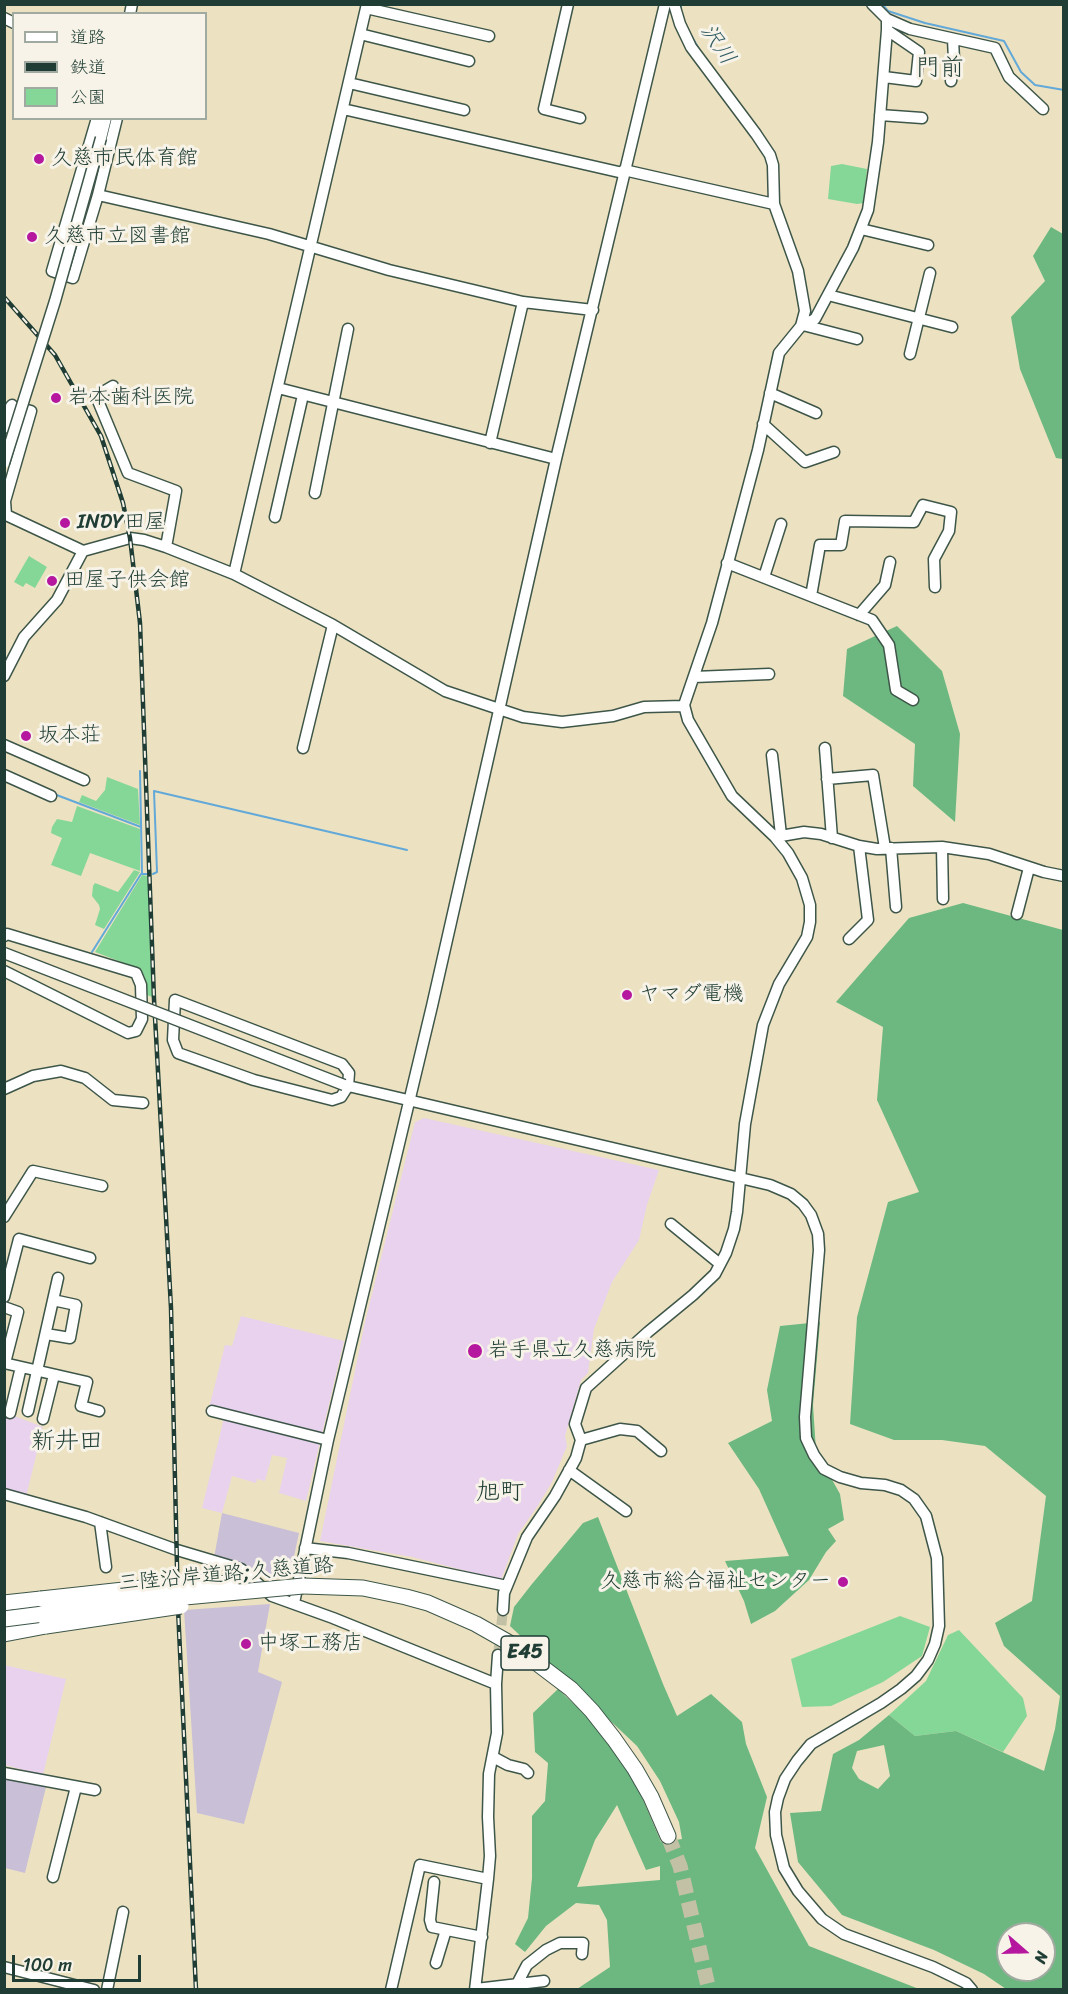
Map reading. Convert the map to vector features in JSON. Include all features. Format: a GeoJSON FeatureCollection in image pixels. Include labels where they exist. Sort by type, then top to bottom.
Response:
{"type":"FeatureCollection","features":[{"type":"Feature","properties":{"kind":"highway","name":"E45"},"geometry":{"type":"LineString","coordinates":[[4,1603],[197,1582],[303,1586]]}},
{"type":"Feature","properties":{"kind":"highway","name":"E45"},"geometry":{"type":"LineString","coordinates":[[4,1634],[303,1586]]}},
{"type":"Feature","properties":{"kind":"highway","name":"三陸沿岸道路;久慈道路"},"geometry":{"type":"LineString","coordinates":[[4,1619],[153,1600],[303,1586],[363,1588],[428,1603],[476,1624],[521,1650],[571,1689],[614,1738],[635,1769],[651,1797],[668,1836]]}},
{"type":"Feature","properties":{"kind":"street"},"geometry":{"type":"LineString","coordinates":[[568,4],[544,108],[580,118]]}},
{"type":"Feature","properties":{"kind":"street"},"geometry":{"type":"LineString","coordinates":[[294,1603],[327,1440],[410,1101],[556,459],[665,4]]}},
{"type":"Feature","properties":{"kind":"street"},"geometry":{"type":"LineString","coordinates":[[674,4],[691,47],[770,155],[773,165],[774,204],[798,271],[805,311],[802,326]]}},
{"type":"Feature","properties":{"kind":"street"},"geometry":{"type":"LineString","coordinates":[[872,4],[887,24],[919,52],[916,81],[884,77]]}},
{"type":"Feature","properties":{"kind":"street"},"geometry":{"type":"LineString","coordinates":[[234,574],[367,6],[489,36]]}},
{"type":"Feature","properties":{"kind":"street"},"geometry":{"type":"LineString","coordinates":[[887,24],[994,48],[1009,77],[1043,109]]}},
{"type":"Feature","properties":{"kind":"street"},"geometry":{"type":"LineString","coordinates":[[503,1610],[504,1593],[527,1537],[555,1496],[576,1458],[581,1440],[575,1424],[586,1388],[693,1295],[715,1274],[720,1264],[734,1229],[745,1124],[763,1025],[779,984],[807,937],[810,904],[802,878],[778,836],[732,796],[688,720],[684,706],[712,623],[779,353],[802,326],[815,320],[861,230],[868,210],[884,77],[887,24]]}},
{"type":"Feature","properties":{"kind":"street"},"geometry":{"type":"LineString","coordinates":[[360,34],[469,61]]}},
{"type":"Feature","properties":{"kind":"street"},"geometry":{"type":"LineString","coordinates":[[951,81],[954,60],[953,39]]}},
{"type":"Feature","properties":{"kind":"street"},"geometry":{"type":"LineString","coordinates":[[349,83],[464,110]]}},
{"type":"Feature","properties":{"kind":"street"},"geometry":{"type":"LineString","coordinates":[[343,109],[774,204]]}},
{"type":"Feature","properties":{"kind":"street"},"geometry":{"type":"LineString","coordinates":[[880,115],[922,118]]}},
{"type":"Feature","properties":{"kind":"street"},"geometry":{"type":"LineString","coordinates":[[96,120],[52,271],[73,278],[98,195],[117,120]]}},
{"type":"Feature","properties":{"kind":"street"},"geometry":{"type":"LineString","coordinates":[[4,463],[55,302],[106,120]]}},
{"type":"Feature","properties":{"kind":"street"},"geometry":{"type":"LineString","coordinates":[[98,195],[310,245],[389,270],[523,302],[593,310]]}},
{"type":"Feature","properties":{"kind":"street"},"geometry":{"type":"LineString","coordinates":[[861,230],[927,245]]}},
{"type":"Feature","properties":{"kind":"street"},"geometry":{"type":"LineString","coordinates":[[910,354],[930,273]]}},
{"type":"Feature","properties":{"kind":"street"},"geometry":{"type":"LineString","coordinates":[[828,295],[952,327]]}},
{"type":"Feature","properties":{"kind":"street"},"geometry":{"type":"LineString","coordinates":[[490,444],[523,302]]}},
{"type":"Feature","properties":{"kind":"street"},"geometry":{"type":"LineString","coordinates":[[802,326],[857,339]]}},
{"type":"Feature","properties":{"kind":"street"},"geometry":{"type":"LineString","coordinates":[[315,493],[348,329]]}},
{"type":"Feature","properties":{"kind":"street"},"geometry":{"type":"LineString","coordinates":[[113,386],[96,396],[128,473],[177,490],[166,547]]}},
{"type":"Feature","properties":{"kind":"street"},"geometry":{"type":"LineString","coordinates":[[278,388],[556,459]]}},
{"type":"Feature","properties":{"kind":"street"},"geometry":{"type":"LineString","coordinates":[[770,393],[816,413]]}},
{"type":"Feature","properties":{"kind":"street"},"geometry":{"type":"LineString","coordinates":[[275,517],[303,395]]}},
{"type":"Feature","properties":{"kind":"street"},"geometry":{"type":"LineString","coordinates":[[4,428],[11,406],[32,411],[5,501],[5,515],[83,551],[130,538],[166,547],[234,574],[333,625],[446,691],[523,717],[562,722],[613,716],[644,707],[684,706]]}},
{"type":"Feature","properties":{"kind":"street"},"geometry":{"type":"LineString","coordinates":[[763,424],[805,462],[834,452]]}},
{"type":"Feature","properties":{"kind":"street"},"geometry":{"type":"LineString","coordinates":[[811,596],[820,545],[841,545],[845,521],[914,522],[923,505],[951,513],[949,531],[933,560],[935,587]]}},
{"type":"Feature","properties":{"kind":"street"},"geometry":{"type":"LineString","coordinates":[[764,577],[781,524]]}},
{"type":"Feature","properties":{"kind":"street"},"geometry":{"type":"LineString","coordinates":[[4,676],[24,637],[57,600],[83,551]]}},
{"type":"Feature","properties":{"kind":"street"},"geometry":{"type":"LineString","coordinates":[[859,615],[885,585],[890,562]]}},
{"type":"Feature","properties":{"kind":"street"},"geometry":{"type":"LineString","coordinates":[[727,563],[872,620],[889,645],[896,690],[913,700]]}},
{"type":"Feature","properties":{"kind":"street"},"geometry":{"type":"LineString","coordinates":[[303,748],[333,625]]}},
{"type":"Feature","properties":{"kind":"street"},"geometry":{"type":"LineString","coordinates":[[693,677],[769,674]]}},
{"type":"Feature","properties":{"kind":"street"},"geometry":{"type":"LineString","coordinates":[[4,745],[84,780]]}},
{"type":"Feature","properties":{"kind":"street"},"geometry":{"type":"LineString","coordinates":[[825,748],[832,838]]}},
{"type":"Feature","properties":{"kind":"street"},"geometry":{"type":"LineString","coordinates":[[772,755],[778,836]]}},
{"type":"Feature","properties":{"kind":"street"},"geometry":{"type":"LineString","coordinates":[[4,775],[51,796]]}},
{"type":"Feature","properties":{"kind":"street"},"geometry":{"type":"LineString","coordinates":[[827,779],[873,775],[888,848],[896,908]]}},
{"type":"Feature","properties":{"kind":"street"},"geometry":{"type":"LineString","coordinates":[[778,836],[804,832],[859,846],[942,847],[989,854],[1029,868],[1064,876]]}},
{"type":"Feature","properties":{"kind":"street"},"geometry":{"type":"LineString","coordinates":[[849,939],[868,921],[859,846]]}},
{"type":"Feature","properties":{"kind":"street"},"geometry":{"type":"LineString","coordinates":[[942,847],[943,899]]}},
{"type":"Feature","properties":{"kind":"street"},"geometry":{"type":"LineString","coordinates":[[1017,914],[1029,868]]}},
{"type":"Feature","properties":{"kind":"street"},"geometry":{"type":"LineString","coordinates":[[4,936],[7,934],[135,973],[141,985],[142,1019],[136,1031],[128,1033],[4,971]]}},
{"type":"Feature","properties":{"kind":"street"},"geometry":{"type":"LineString","coordinates":[[4,953],[346,1085],[770,1185],[791,1194],[803,1204],[818,1234],[819,1250],[805,1418],[806,1438],[814,1455],[824,1468],[840,1477],[861,1483],[885,1485],[901,1490],[914,1498],[926,1516],[937,1558],[939,1626],[935,1644],[916,1676],[881,1703],[812,1744],[785,1779],[775,1812],[776,1835],[784,1868],[811,1909],[822,1919],[844,1934],[933,1967],[966,1983],[972,1989]]}},
{"type":"Feature","properties":{"kind":"street"},"geometry":{"type":"LineString","coordinates":[[175,1000],[342,1064],[349,1073],[346,1085],[341,1097],[332,1100],[254,1080],[178,1053],[173,1041],[175,1000]]}},
{"type":"Feature","properties":{"kind":"street"},"geometry":{"type":"LineString","coordinates":[[4,1089],[33,1076],[61,1071],[85,1078],[113,1100],[143,1103]]}},
{"type":"Feature","properties":{"kind":"street"},"geometry":{"type":"LineString","coordinates":[[4,1216],[33,1171],[102,1186]]}},
{"type":"Feature","properties":{"kind":"street"},"geometry":{"type":"LineString","coordinates":[[671,1224],[720,1264]]}},
{"type":"Feature","properties":{"kind":"street"},"geometry":{"type":"LineString","coordinates":[[4,1297],[19,1239],[90,1258]]}},
{"type":"Feature","properties":{"kind":"street"},"geometry":{"type":"LineString","coordinates":[[28,1411],[58,1278]]}},
{"type":"Feature","properties":{"kind":"street"},"geometry":{"type":"LineString","coordinates":[[46,1334],[70,1338],[76,1305],[53,1300]]}},
{"type":"Feature","properties":{"kind":"street"},"geometry":{"type":"LineString","coordinates":[[4,1307],[18,1312],[5,1363],[87,1382],[81,1406],[99,1411]]}},
{"type":"Feature","properties":{"kind":"street"},"geometry":{"type":"LineString","coordinates":[[10,1413],[21,1367]]}},
{"type":"Feature","properties":{"kind":"street"},"geometry":{"type":"LineString","coordinates":[[43,1419],[54,1375]]}},
{"type":"Feature","properties":{"kind":"street"},"geometry":{"type":"LineString","coordinates":[[212,1411],[327,1440]]}},
{"type":"Feature","properties":{"kind":"street"},"geometry":{"type":"LineString","coordinates":[[581,1440],[620,1429],[637,1431],[661,1451]]}},
{"type":"Feature","properties":{"kind":"street"},"geometry":{"type":"LineString","coordinates":[[569,1470],[626,1511]]}},
{"type":"Feature","properties":{"kind":"street"},"geometry":{"type":"LineString","coordinates":[[4,1494],[100,1522],[177,1550],[241,1569],[272,1596],[496,1684]]}},
{"type":"Feature","properties":{"kind":"street"},"geometry":{"type":"LineString","coordinates":[[100,1522],[106,1567]]}},
{"type":"Feature","properties":{"kind":"street"},"geometry":{"type":"LineString","coordinates":[[305,1548],[348,1553],[507,1586]]}},
{"type":"Feature","properties":{"kind":"street"},"geometry":{"type":"LineString","coordinates":[[498,1655],[497,1733],[489,1774],[490,1856],[476,1989],[544,1981]]}},
{"type":"Feature","properties":{"kind":"street"},"geometry":{"type":"LineString","coordinates":[[493,1757],[508,1765],[524,1769],[528,1773]]}},
{"type":"Feature","properties":{"kind":"street"},"geometry":{"type":"LineString","coordinates":[[4,1773],[95,1790]]}},
{"type":"Feature","properties":{"kind":"street"},"geometry":{"type":"LineString","coordinates":[[53,1877],[76,1787]]}},
{"type":"Feature","properties":{"kind":"street"},"geometry":{"type":"LineString","coordinates":[[391,1989],[420,1865],[488,1879]]}},
{"type":"Feature","properties":{"kind":"street"},"geometry":{"type":"LineString","coordinates":[[434,1882],[430,1920],[432,1927],[482,1937]]}},
{"type":"Feature","properties":{"kind":"street"},"geometry":{"type":"LineString","coordinates":[[107,1989],[123,1912]]}},
{"type":"Feature","properties":{"kind":"street"},"geometry":{"type":"LineString","coordinates":[[436,1963],[446,1930]]}},
{"type":"Feature","properties":{"kind":"street"},"geometry":{"type":"LineString","coordinates":[[517,1984],[527,1965],[546,1950],[560,1943],[583,1943],[582,1953]]}},
{"type":"Feature","properties":{"kind":"street"},"geometry":{"type":"LineString","coordinates":[[4,1967],[94,1989]]}},
{"type":"Feature","properties":{"kind":"shaded area","name":"岩手県立久慈病院"},"geometry":{"type":"Polygon","coordinates":[[[424,1118],[659,1170],[647,1205],[639,1240],[612,1282],[594,1329],[588,1373],[581,1380],[565,1436],[567,1446],[552,1482],[518,1534],[501,1580],[412,1557],[320,1541],[365,1322],[415,1122],[424,1118]]]}},
{"type":"Feature","properties":{"kind":"shaded area"},"geometry":{"type":"Polygon","coordinates":[[[241,1316],[344,1341],[306,1501],[279,1493],[287,1458],[272,1455],[265,1481],[257,1479],[256,1483],[232,1476],[222,1513],[202,1508],[224,1418],[209,1408],[225,1345],[232,1346],[241,1316]]]}},
{"type":"Feature","properties":{"kind":"shaded area"},"geometry":{"type":"Polygon","coordinates":[[[4,1412],[43,1427],[26,1497],[5,1491],[4,1412]]]}},
{"type":"Feature","properties":{"kind":"shaded area"},"geometry":{"type":"Polygon","coordinates":[[[222,1513],[299,1533],[290,1575],[251,1575],[214,1558],[222,1513]]]}},
{"type":"Feature","properties":{"kind":"shaded area"},"geometry":{"type":"Polygon","coordinates":[[[270,1604],[258,1672],[282,1682],[244,1824],[197,1813],[184,1610],[270,1604]]]}},
{"type":"Feature","properties":{"kind":"shaded area"},"geometry":{"type":"Polygon","coordinates":[[[4,1665],[66,1679],[43,1775],[5,1765],[4,1665]]]}},
{"type":"Feature","properties":{"kind":"shaded area"},"geometry":{"type":"Polygon","coordinates":[[[4,1778],[46,1787],[25,1873],[5,1868],[4,1778]]]}},
{"type":"Feature","properties":{"kind":"green space"},"geometry":{"type":"Polygon","coordinates":[[[842,164],[867,169],[864,203],[828,199],[831,166],[842,164]]]}},
{"type":"Feature","properties":{"kind":"green space"},"geometry":{"type":"Polygon","coordinates":[[[1051,227],[1063,234],[1063,459],[1056,458],[1020,369],[1011,317],[1045,281],[1033,256],[1051,227]]]}},
{"type":"Feature","properties":{"kind":"green space"},"geometry":{"type":"Polygon","coordinates":[[[29,556],[47,567],[35,588],[26,583],[23,587],[14,582],[29,556]]]}},
{"type":"Feature","properties":{"kind":"green space"},"geometry":{"type":"Polygon","coordinates":[[[897,626],[942,671],[960,734],[955,822],[913,786],[915,744],[843,696],[847,649],[897,626]]]}},
{"type":"Feature","properties":{"kind":"green space"},"geometry":{"type":"Polygon","coordinates":[[[107,777],[138,789],[140,825],[79,802],[82,795],[96,801],[105,790],[107,777]]]}},
{"type":"Feature","properties":{"kind":"green space"},"geometry":{"type":"Polygon","coordinates":[[[77,806],[140,829],[140,871],[90,853],[81,876],[51,865],[62,838],[51,833],[52,827],[57,819],[72,822],[77,806]]]}},
{"type":"Feature","properties":{"kind":"green space"},"geometry":{"type":"Polygon","coordinates":[[[134,870],[140,872],[104,929],[95,925],[100,909],[92,896],[95,883],[118,892],[134,870]]]}},
{"type":"Feature","properties":{"kind":"green space"},"geometry":{"type":"Polygon","coordinates":[[[142,875],[148,876],[152,997],[147,995],[144,976],[137,968],[95,952],[142,875]]]}},
{"type":"Feature","properties":{"kind":"green space"},"geometry":{"type":"Polygon","coordinates":[[[963,903],[1063,930],[1063,1989],[1006,1989],[984,1974],[934,1950],[842,1915],[798,1862],[790,1813],[821,1811],[833,1754],[859,1740],[889,1715],[915,1736],[956,1731],[1044,1771],[1055,1729],[1060,1696],[1004,1646],[995,1623],[1032,1601],[1046,1496],[985,1446],[942,1440],[894,1440],[850,1424],[857,1317],[888,1202],[919,1192],[877,1100],[883,1027],[836,1002],[909,918],[963,903]],[[884,1745],[857,1751],[852,1768],[859,1779],[878,1789],[890,1776],[884,1745]]]}},
{"type":"Feature","properties":{"kind":"green space"},"geometry":{"type":"Polygon","coordinates":[[[820,1322],[813,1405],[816,1451],[840,1494],[844,1520],[828,1529],[836,1541],[826,1552],[809,1580],[775,1611],[751,1624],[744,1601],[725,1561],[789,1556],[759,1489],[728,1443],[772,1421],[767,1390],[780,1326],[820,1322]]]}},
{"type":"Feature","properties":{"kind":"green space"},"geometry":{"type":"Polygon","coordinates":[[[598,1517],[677,1716],[711,1694],[742,1722],[746,1744],[767,1797],[755,1848],[809,1946],[919,1989],[577,1989],[610,1967],[607,1920],[599,1905],[576,1903],[546,1926],[525,1952],[515,1944],[528,1918],[532,1878],[532,1816],[545,1801],[548,1763],[535,1752],[533,1713],[558,1689],[603,1732],[638,1788],[661,1842],[682,1839],[679,1822],[660,1781],[637,1746],[510,1626],[514,1607],[583,1523],[598,1517]],[[617,1805],[595,1840],[577,1887],[660,1880],[660,1866],[646,1870],[617,1805]]]}},
{"type":"Feature","properties":{"kind":"green space"},"geometry":{"type":"Polygon","coordinates":[[[900,1616],[930,1627],[922,1656],[883,1682],[831,1706],[802,1707],[791,1659],[900,1616]]]}},
{"type":"Feature","properties":{"kind":"green space"},"geometry":{"type":"Polygon","coordinates":[[[959,1630],[1023,1698],[1027,1716],[1003,1752],[956,1731],[915,1736],[889,1715],[926,1681],[948,1635],[959,1630]]]}},
{"type":"Feature","properties":{"kind":"waterway","name":"沢川"},"geometry":{"type":"LineString","coordinates":[[681,4],[681,11]]}},
{"type":"Feature","properties":{"kind":"waterway","name":"沢川"},"geometry":{"type":"LineString","coordinates":[[882,4],[888,11],[925,23],[1004,41],[1021,72],[1035,85],[1064,90]]}},
{"type":"Feature","properties":{"kind":"waterway","name":"沢川"},"geometry":{"type":"LineString","coordinates":[[691,35],[700,51]]}},
{"type":"Feature","properties":{"kind":"waterway","name":"沢川"},"geometry":{"type":"LineString","coordinates":[[731,92],[736,99]]}},
{"type":"Feature","properties":{"kind":"waterway"},"geometry":{"type":"LineString","coordinates":[[140,771],[142,874]]}},
{"type":"Feature","properties":{"kind":"waterway"},"geometry":{"type":"LineString","coordinates":[[153,874],[157,872],[154,791],[407,850]]}},
{"type":"Feature","properties":{"kind":"waterway"},"geometry":{"type":"LineString","coordinates":[[54,794],[141,827]]}},
{"type":"Feature","properties":{"kind":"waterway"},"geometry":{"type":"LineString","coordinates":[[92,952],[141,874],[148,874]]}},
{"type":"Feature","properties":{"kind":"tunnel"},"geometry":{"type":"LineString","coordinates":[[498,1655],[503,1610]]}},
{"type":"Feature","properties":{"kind":"tunnel"},"geometry":{"type":"LineString","coordinates":[[668,1836],[680,1866],[709,1990]]}},
{"type":"Feature","properties":{"kind":"railway"},"geometry":{"type":"LineString","coordinates":[[4,297],[55,355],[101,436],[123,503],[130,538],[140,623],[154,999],[171,1308],[178,1609],[196,1990]]}},
{"type":"Feature","properties":{"kind":"place","name":"久慈市民体育館"},"geometry":{"type":"Point","coordinates":[39,159]}},
{"type":"Feature","properties":{"kind":"place","name":"久慈市立図書館"},"geometry":{"type":"Point","coordinates":[32,237]}},
{"type":"Feature","properties":{"kind":"place","name":"岩本歯科医院"},"geometry":{"type":"Point","coordinates":[56,398]}},
{"type":"Feature","properties":{"kind":"place","name":"INDY田屋"},"geometry":{"type":"Point","coordinates":[65,523]}},
{"type":"Feature","properties":{"kind":"place","name":"田屋子供会館"},"geometry":{"type":"Point","coordinates":[52,581]}},
{"type":"Feature","properties":{"kind":"place","name":"坂本荘"},"geometry":{"type":"Point","coordinates":[26,736]}},
{"type":"Feature","properties":{"kind":"place","name":"ヤマダ電機"},"geometry":{"type":"Point","coordinates":[627,995]}},
{"type":"Feature","properties":{"kind":"place","name":"岩手県立久慈病院"},"geometry":{"type":"Point","coordinates":[475,1351]}},
{"type":"Feature","properties":{"kind":"place","name":"久慈市総合福祉センター"},"geometry":{"type":"Point","coordinates":[843,1582]}},
{"type":"Feature","properties":{"kind":"place","name":"中塚工務店"},"geometry":{"type":"Point","coordinates":[246,1644]}},
{"type":"Feature","properties":{"kind":"district","name":"門前"},"geometry":{"type":"Point","coordinates":[940,69]}},
{"type":"Feature","properties":{"kind":"district","name":"新井田"},"geometry":{"type":"Point","coordinates":[67,1442]}},
{"type":"Feature","properties":{"kind":"district","name":"旭町"},"geometry":{"type":"Point","coordinates":[500,1493]}}]}
